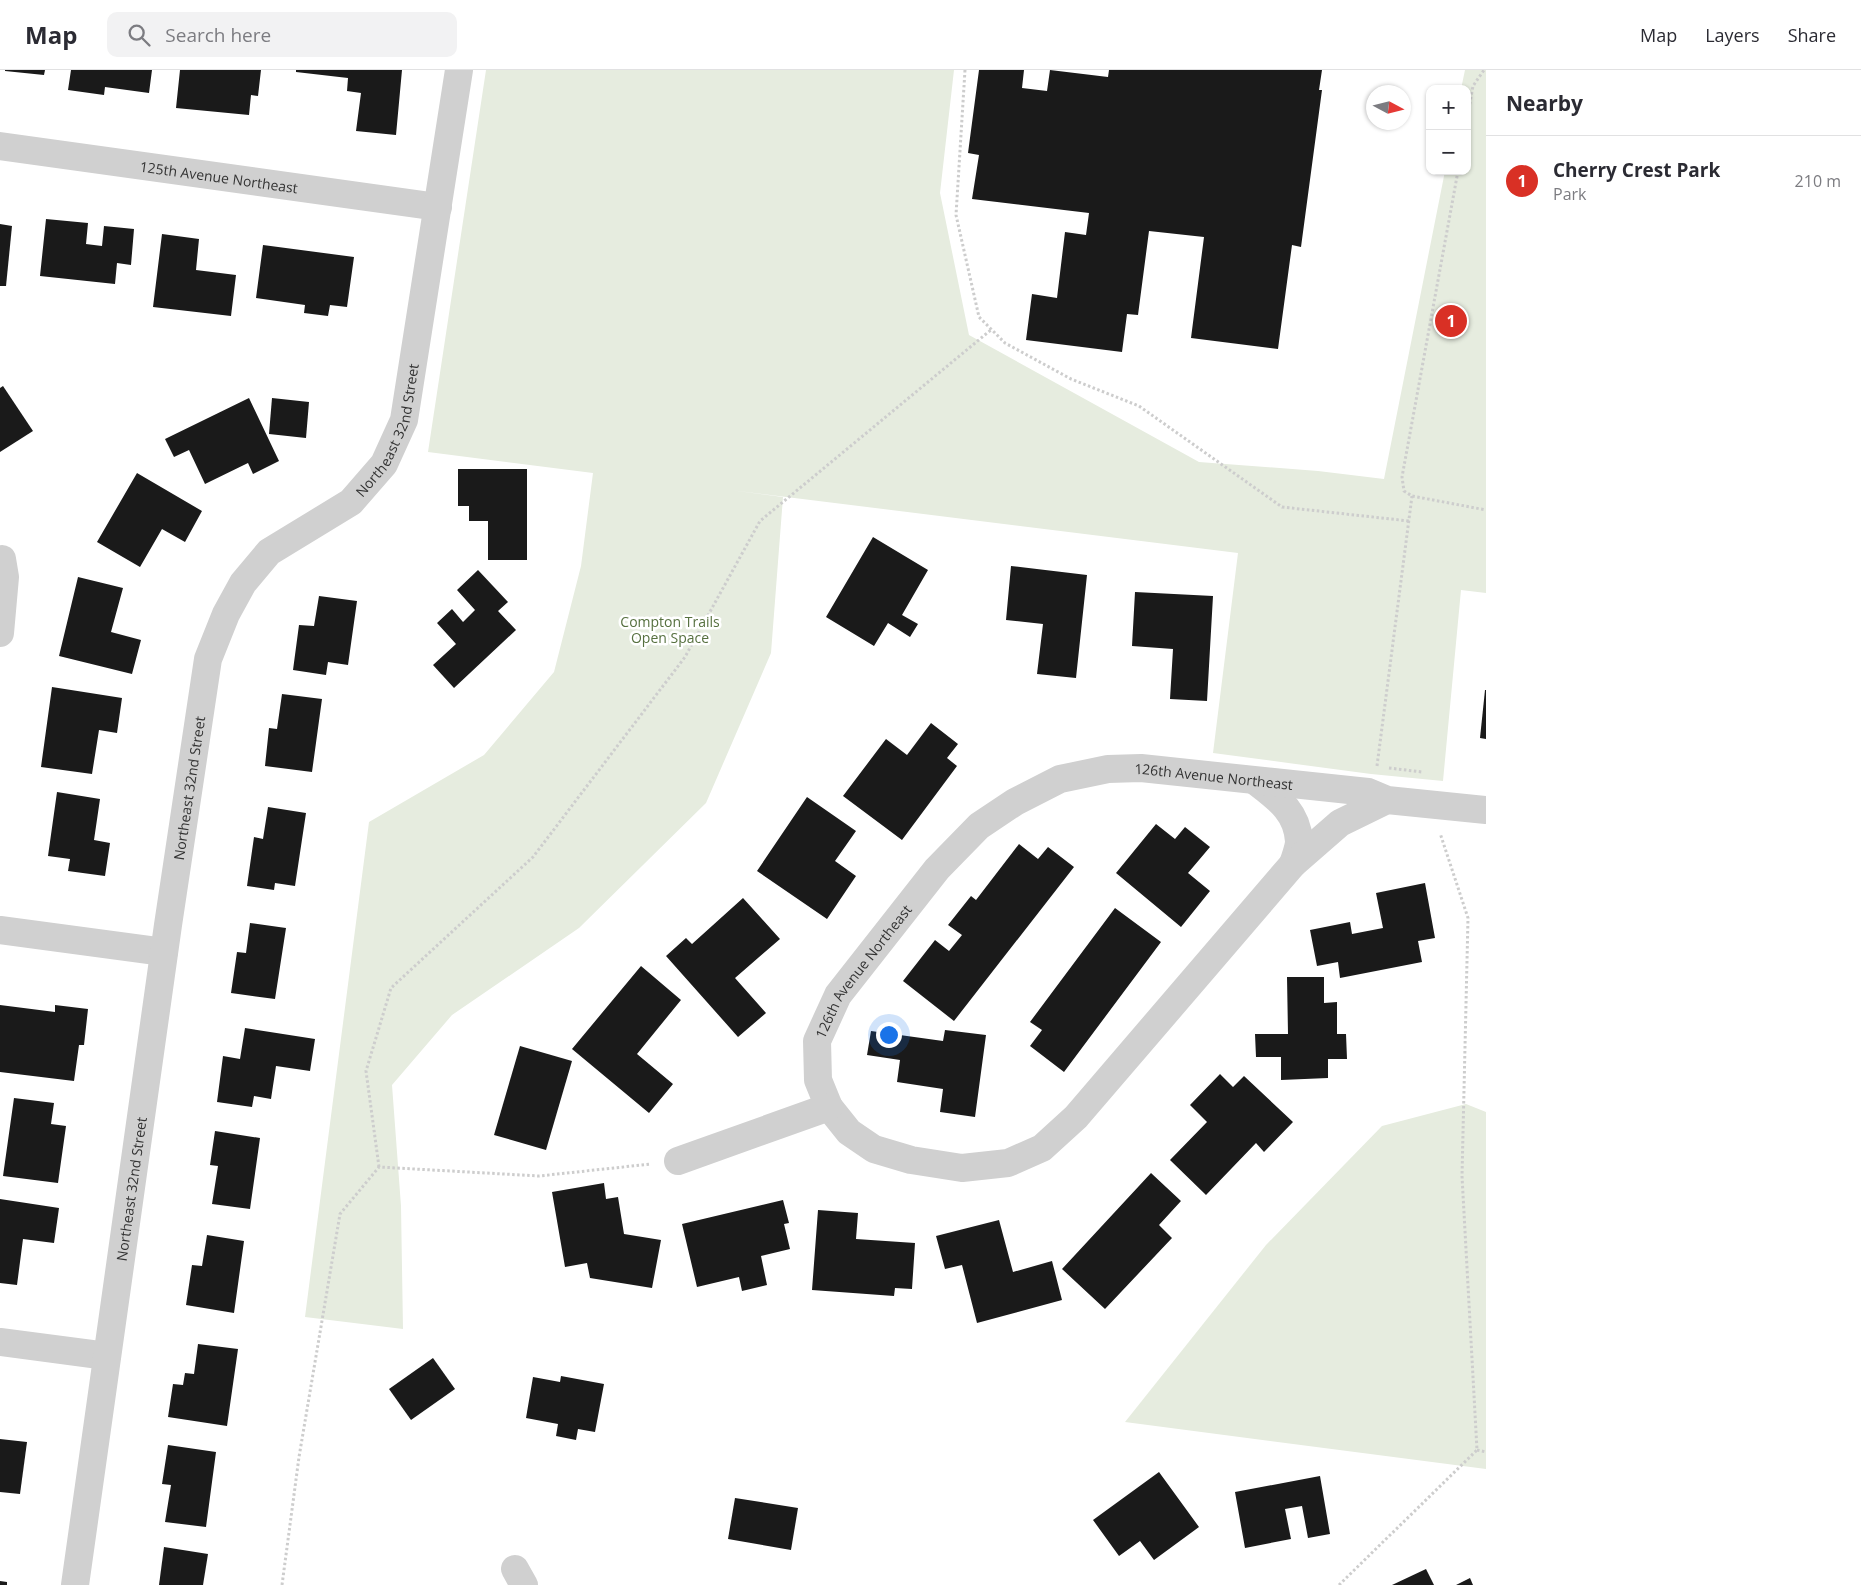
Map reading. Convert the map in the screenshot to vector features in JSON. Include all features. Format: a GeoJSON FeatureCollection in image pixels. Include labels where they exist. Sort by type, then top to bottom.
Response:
{"type":"FeatureCollection","features":[{"type":"Feature","properties":{"kind":"street","name":"Northeast 32nd Street"},"geometry":{"type":"LineString","coordinates":[[75,1585],[164,952],[208,659],[226,614],[242,583],[269,552],[352,502],[384,464],[404,420],[459,70]]}},
{"type":"Feature","properties":{"kind":"street","name":"125th Avenue Northeast"},"geometry":{"type":"LineString","coordinates":[[0,146],[438,207]]}},
{"type":"Feature","properties":{"kind":"street"},"geometry":{"type":"LineString","coordinates":[[0,632],[5,577],[2,559]]}},
{"type":"Feature","properties":{"kind":"street","name":"126th Avenue Northeast"},"geometry":{"type":"LineString","coordinates":[[1386,800],[1340,824],[1293,864],[1076,1117],[1042,1148],[1008,1163],[962,1168],[911,1160],[874,1149],[848,1132],[829,1107],[818,1080],[818,1041],[838,995],[937,869],[979,826],[1015,802],[1060,779],[1108,769],[1141,768],[1368,792],[1386,800],[1486,810]]}},
{"type":"Feature","properties":{"kind":"street"},"geometry":{"type":"LineString","coordinates":[[1255,781],[1283,803],[1294,821],[1299,843],[1293,864]]}},
{"type":"Feature","properties":{"kind":"street"},"geometry":{"type":"LineString","coordinates":[[0,930],[164,952]]}},
{"type":"Feature","properties":{"kind":"street"},"geometry":{"type":"LineString","coordinates":[[678,1161],[829,1107]]}},
{"type":"Feature","properties":{"kind":"street"},"geometry":{"type":"LineString","coordinates":[[0,1342],[107,1356]]}},
{"type":"Feature","properties":{"kind":"path"},"geometry":{"type":"LineString","coordinates":[[965,70],[956,215],[979,316],[1005,343],[1072,379],[1139,406],[1282,507],[1409,521]]}},
{"type":"Feature","properties":{"kind":"path"},"geometry":{"type":"LineString","coordinates":[[1471,97],[1473,86],[1484,70]]}},
{"type":"Feature","properties":{"kind":"path"},"geometry":{"type":"LineString","coordinates":[[1457,175],[1402,477],[1404,491],[1412,496],[1486,510]]}},
{"type":"Feature","properties":{"kind":"path"},"geometry":{"type":"LineString","coordinates":[[282,1585],[299,1457],[340,1214],[380,1167],[366,1071],[391,988],[534,857],[685,657],[760,521],[992,329]]}},
{"type":"Feature","properties":{"kind":"path"},"geometry":{"type":"LineString","coordinates":[[1412,496],[1377,766],[1428,773]]}},
{"type":"Feature","properties":{"kind":"path"},"geometry":{"type":"LineString","coordinates":[[1339,1585],[1477,1450],[1462,1176],[1468,918],[1437,826]]}},
{"type":"Feature","properties":{"kind":"path"},"geometry":{"type":"LineString","coordinates":[[380,1167],[539,1176],[678,1161]]}},
{"type":"Feature","properties":{"kind":"path"},"geometry":{"type":"LineString","coordinates":[[1477,1450],[1486,1452]]}},
{"type":"Feature","properties":{"kind":"green space","name":"Compton Trails Open Space"},"geometry":{"type":"Polygon","coordinates":[[[486,70],[954,70],[940,193],[969,335],[1199,462],[1318,471],[1384,479],[1444,175],[1471,175],[1471,85],[1462,85],[1465,70],[1486,70],[1486,593],[1461,590],[1443,781],[1371,774],[1213,753],[1238,553],[730,490],[783,497],[771,653],[706,803],[579,928],[452,1015],[392,1085],[401,1206],[403,1329],[305,1317],[369,822],[484,755],[554,672],[581,566],[593,473],[428,452],[486,70]]]}},
{"type":"Feature","properties":{"kind":"green space"},"geometry":{"type":"Polygon","coordinates":[[[1466,1104],[1486,1112],[1486,1469],[1125,1422],[1266,1245],[1382,1126],[1466,1104]]]}},
{"type":"Feature","properties":{"kind":"building"},"geometry":{"type":"Polygon","coordinates":[[[5,70],[45,70],[44,75],[5,70]]]}},
{"type":"Feature","properties":{"kind":"building"},"geometry":{"type":"Polygon","coordinates":[[[71,70],[152,70],[149,93],[105,87],[104,95],[68,90],[71,70]]]}},
{"type":"Feature","properties":{"kind":"building"},"geometry":{"type":"Polygon","coordinates":[[[180,70],[261,70],[258,96],[251,95],[249,115],[176,108],[180,70]]]}},
{"type":"Feature","properties":{"kind":"building"},"geometry":{"type":"Polygon","coordinates":[[[296,70],[402,70],[396,135],[356,131],[361,93],[347,91],[348,78],[296,72],[296,70]]]}},
{"type":"Feature","properties":{"kind":"building"},"geometry":{"type":"Polygon","coordinates":[[[979,70],[1024,70],[1022,88],[1047,91],[1050,70],[1108,77],[1109,70],[1322,70],[1319,90],[1322,90],[1301,247],[1292,245],[1278,349],[1191,338],[1204,237],[1149,231],[1138,315],[1127,314],[1122,352],[1026,340],[1032,294],[1057,298],[1065,232],[1086,235],[1089,213],[972,199],[979,155],[968,153],[979,70]]]}},
{"type":"Feature","properties":{"kind":"building"},"geometry":{"type":"Polygon","coordinates":[[[46,219],[88,223],[86,244],[102,246],[104,226],[134,229],[131,265],[117,263],[115,284],[40,276],[46,219]]]}},
{"type":"Feature","properties":{"kind":"building"},"geometry":{"type":"Polygon","coordinates":[[[0,224],[12,226],[6,286],[0,286],[0,224]]]}},
{"type":"Feature","properties":{"kind":"building"},"geometry":{"type":"Polygon","coordinates":[[[162,234],[199,239],[196,270],[236,275],[231,316],[153,307],[162,234]]]}},
{"type":"Feature","properties":{"kind":"building"},"geometry":{"type":"Polygon","coordinates":[[[263,245],[354,257],[347,307],[330,305],[328,316],[304,313],[305,305],[256,298],[263,245]]]}},
{"type":"Feature","properties":{"kind":"building"},"geometry":{"type":"Polygon","coordinates":[[[3,386],[33,431],[0,452],[0,388],[3,386]]]}},
{"type":"Feature","properties":{"kind":"building"},"geometry":{"type":"Polygon","coordinates":[[[249,398],[279,461],[253,474],[248,463],[205,484],[189,450],[174,457],[165,439],[249,398]]]}},
{"type":"Feature","properties":{"kind":"building"},"geometry":{"type":"Polygon","coordinates":[[[272,398],[309,402],[306,438],[269,434],[272,398]]]}},
{"type":"Feature","properties":{"kind":"building"},"geometry":{"type":"Polygon","coordinates":[[[458,469],[527,469],[527,560],[488,560],[488,521],[469,521],[469,506],[458,506],[458,469]]]}},
{"type":"Feature","properties":{"kind":"building"},"geometry":{"type":"Polygon","coordinates":[[[137,473],[202,511],[185,542],[162,529],[140,567],[97,542],[137,473]]]}},
{"type":"Feature","properties":{"kind":"building"},"geometry":{"type":"Polygon","coordinates":[[[873,537],[928,570],[902,615],[918,624],[910,637],[888,623],[874,646],[826,617],[873,537]]]}},
{"type":"Feature","properties":{"kind":"building"},"geometry":{"type":"Polygon","coordinates":[[[1011,566],[1087,575],[1076,678],[1037,674],[1043,624],[1006,620],[1011,566]]]}},
{"type":"Feature","properties":{"kind":"building"},"geometry":{"type":"Polygon","coordinates":[[[478,570],[508,602],[498,611],[516,630],[454,688],[433,665],[456,644],[437,623],[452,609],[463,622],[475,610],[457,590],[478,570]]]}},
{"type":"Feature","properties":{"kind":"building"},"geometry":{"type":"Polygon","coordinates":[[[78,577],[123,588],[111,632],[141,640],[132,674],[59,656],[78,577]]]}},
{"type":"Feature","properties":{"kind":"building"},"geometry":{"type":"Polygon","coordinates":[[[1135,592],[1213,596],[1207,701],[1170,699],[1173,649],[1132,646],[1135,592]]]}},
{"type":"Feature","properties":{"kind":"building"},"geometry":{"type":"Polygon","coordinates":[[[319,596],[357,601],[348,665],[328,662],[326,675],[293,670],[299,625],[314,626],[319,596]]]}},
{"type":"Feature","properties":{"kind":"building"},"geometry":{"type":"Polygon","coordinates":[[[52,687],[122,698],[117,733],[99,730],[92,774],[41,767],[52,687]]]}},
{"type":"Feature","properties":{"kind":"building"},"geometry":{"type":"Polygon","coordinates":[[[1486,690],[1486,739],[1480,738],[1486,690]]]}},
{"type":"Feature","properties":{"kind":"building"},"geometry":{"type":"Polygon","coordinates":[[[282,694],[322,699],[312,772],[265,766],[269,728],[277,729],[282,694]]]}},
{"type":"Feature","properties":{"kind":"building"},"geometry":{"type":"Polygon","coordinates":[[[931,723],[958,744],[947,758],[957,766],[902,840],[843,796],[886,739],[907,755],[931,723]]]}},
{"type":"Feature","properties":{"kind":"building"},"geometry":{"type":"Polygon","coordinates":[[[57,792],[100,799],[94,840],[110,843],[105,876],[68,871],[70,859],[48,856],[57,792]]]}},
{"type":"Feature","properties":{"kind":"building"},"geometry":{"type":"Polygon","coordinates":[[[807,797],[856,831],[835,861],[856,876],[827,919],[757,871],[807,797]]]}},
{"type":"Feature","properties":{"kind":"building"},"geometry":{"type":"Polygon","coordinates":[[[268,807],[306,813],[295,886],[275,883],[274,890],[247,886],[254,837],[263,839],[268,807]]]}},
{"type":"Feature","properties":{"kind":"building"},"geometry":{"type":"Polygon","coordinates":[[[1156,824],[1175,839],[1185,827],[1210,847],[1188,873],[1210,891],[1181,927],[1116,873],[1156,824]]]}},
{"type":"Feature","properties":{"kind":"building"},"geometry":{"type":"Polygon","coordinates":[[[1019,844],[1038,859],[1048,847],[1074,867],[954,1021],[903,981],[935,940],[949,951],[962,935],[948,925],[971,896],[976,900],[1019,844]]]}},
{"type":"Feature","properties":{"kind":"building"},"geometry":{"type":"Polygon","coordinates":[[[1425,883],[1435,938],[1418,941],[1422,962],[1340,978],[1338,962],[1317,966],[1310,930],[1350,922],[1352,934],[1383,928],[1376,893],[1425,883]]]}},
{"type":"Feature","properties":{"kind":"building"},"geometry":{"type":"Polygon","coordinates":[[[743,898],[780,939],[735,978],[766,1013],[738,1037],[666,956],[686,938],[692,944],[743,898]]]}},
{"type":"Feature","properties":{"kind":"building"},"geometry":{"type":"Polygon","coordinates":[[[1115,908],[1161,942],[1064,1072],[1030,1046],[1042,1030],[1030,1022],[1115,908]]]}},
{"type":"Feature","properties":{"kind":"building"},"geometry":{"type":"Polygon","coordinates":[[[250,923],[286,928],[275,999],[231,993],[237,952],[246,953],[250,923]]]}},
{"type":"Feature","properties":{"kind":"building"},"geometry":{"type":"Polygon","coordinates":[[[641,966],[681,1000],[637,1054],[673,1084],[649,1113],[572,1049],[641,966]]]}},
{"type":"Feature","properties":{"kind":"building"},"geometry":{"type":"Polygon","coordinates":[[[1287,977],[1324,977],[1324,1003],[1337,1002],[1337,1034],[1346,1034],[1347,1059],[1328,1059],[1328,1078],[1281,1080],[1281,1057],[1256,1057],[1255,1034],[1288,1034],[1287,977]]]}},
{"type":"Feature","properties":{"kind":"building"},"geometry":{"type":"Polygon","coordinates":[[[0,1005],[55,1012],[55,1005],[88,1009],[84,1045],[79,1045],[74,1081],[0,1072],[0,1005]]]}},
{"type":"Feature","properties":{"kind":"building"},"geometry":{"type":"Polygon","coordinates":[[[245,1028],[315,1039],[310,1071],[276,1066],[271,1099],[254,1096],[252,1107],[217,1102],[223,1056],[240,1059],[245,1028]]]}},
{"type":"Feature","properties":{"kind":"building"},"geometry":{"type":"Polygon","coordinates":[[[945,1030],[986,1035],[975,1117],[940,1112],[943,1089],[897,1082],[900,1060],[867,1055],[871,1031],[943,1041],[945,1030]]]}},
{"type":"Feature","properties":{"kind":"building"},"geometry":{"type":"Polygon","coordinates":[[[520,1046],[572,1061],[546,1150],[494,1135],[520,1046]]]}},
{"type":"Feature","properties":{"kind":"building"},"geometry":{"type":"Polygon","coordinates":[[[1220,1074],[1233,1087],[1244,1076],[1293,1122],[1264,1152],[1256,1143],[1206,1195],[1170,1160],[1207,1122],[1190,1105],[1220,1074]]]}},
{"type":"Feature","properties":{"kind":"building"},"geometry":{"type":"Polygon","coordinates":[[[14,1098],[54,1103],[51,1124],[66,1126],[58,1183],[3,1176],[14,1098]]]}},
{"type":"Feature","properties":{"kind":"building"},"geometry":{"type":"Polygon","coordinates":[[[215,1131],[260,1138],[250,1209],[212,1204],[218,1166],[210,1165],[215,1131]]]}},
{"type":"Feature","properties":{"kind":"building"},"geometry":{"type":"Polygon","coordinates":[[[1151,1173],[1181,1201],[1159,1225],[1172,1238],[1105,1309],[1062,1269],[1151,1173]]]}},
{"type":"Feature","properties":{"kind":"building"},"geometry":{"type":"Polygon","coordinates":[[[604,1183],[606,1199],[618,1197],[624,1234],[661,1240],[652,1288],[590,1278],[587,1263],[565,1267],[552,1192],[604,1183]]]}},
{"type":"Feature","properties":{"kind":"building"},"geometry":{"type":"Polygon","coordinates":[[[0,1199],[59,1208],[54,1243],[23,1239],[17,1285],[0,1283],[0,1199]]]}},
{"type":"Feature","properties":{"kind":"building"},"geometry":{"type":"Polygon","coordinates":[[[783,1200],[789,1223],[784,1224],[790,1249],[761,1256],[767,1285],[742,1291],[739,1277],[697,1287],[682,1224],[783,1200]]]}},
{"type":"Feature","properties":{"kind":"building"},"geometry":{"type":"Polygon","coordinates":[[[818,1210],[858,1213],[856,1239],[915,1243],[912,1289],[895,1288],[894,1296],[812,1290],[818,1210]]]}},
{"type":"Feature","properties":{"kind":"building"},"geometry":{"type":"Polygon","coordinates":[[[999,1220],[1013,1272],[1052,1261],[1062,1300],[977,1323],[962,1265],[945,1269],[936,1236],[999,1220]]]}},
{"type":"Feature","properties":{"kind":"building"},"geometry":{"type":"Polygon","coordinates":[[[207,1235],[244,1241],[234,1313],[186,1305],[192,1265],[202,1266],[207,1235]]]}},
{"type":"Feature","properties":{"kind":"building"},"geometry":{"type":"Polygon","coordinates":[[[198,1344],[238,1349],[227,1426],[168,1417],[173,1384],[183,1385],[185,1373],[194,1374],[198,1344]]]}},
{"type":"Feature","properties":{"kind":"building"},"geometry":{"type":"Polygon","coordinates":[[[433,1358],[455,1389],[411,1420],[389,1389],[433,1358]]]}},
{"type":"Feature","properties":{"kind":"building"},"geometry":{"type":"Polygon","coordinates":[[[561,1376],[604,1384],[595,1432],[578,1429],[576,1440],[556,1436],[558,1424],[526,1418],[533,1377],[560,1382],[561,1376]]]}},
{"type":"Feature","properties":{"kind":"building"},"geometry":{"type":"Polygon","coordinates":[[[0,1439],[27,1442],[20,1494],[0,1492],[0,1439]]]}},
{"type":"Feature","properties":{"kind":"building"},"geometry":{"type":"Polygon","coordinates":[[[168,1445],[216,1452],[206,1527],[165,1522],[171,1485],[162,1484],[168,1445]]]}},
{"type":"Feature","properties":{"kind":"building"},"geometry":{"type":"Polygon","coordinates":[[[1159,1472],[1199,1527],[1154,1560],[1140,1541],[1119,1556],[1093,1520],[1159,1472]]]}},
{"type":"Feature","properties":{"kind":"building"},"geometry":{"type":"Polygon","coordinates":[[[1320,1476],[1330,1534],[1308,1538],[1302,1506],[1285,1509],[1291,1539],[1245,1548],[1235,1492],[1320,1476]]]}},
{"type":"Feature","properties":{"kind":"building"},"geometry":{"type":"Polygon","coordinates":[[[735,1498],[798,1508],[791,1550],[728,1539],[735,1498]]]}},
{"type":"Feature","properties":{"kind":"building"},"geometry":{"type":"Polygon","coordinates":[[[164,1547],[208,1554],[203,1585],[159,1585],[164,1547]]]}},
{"type":"Feature","properties":{"kind":"building"},"geometry":{"type":"Polygon","coordinates":[[[1426,1569],[1434,1585],[1392,1585],[1426,1569]]]}},
{"type":"Feature","properties":{"kind":"building"},"geometry":{"type":"Polygon","coordinates":[[[1470,1578],[1473,1585],[1456,1585],[1470,1578]]]}},
{"type":"Feature","properties":{"kind":"building"},"geometry":{"type":"Polygon","coordinates":[[[0,1581],[7,1582],[7,1585],[0,1585],[0,1581]]]}},
{"type":"Feature","properties":{"kind":"place","name":"Cherry Crest Park"},"geometry":{"type":"Point","coordinates":[1451,321]}}]}
